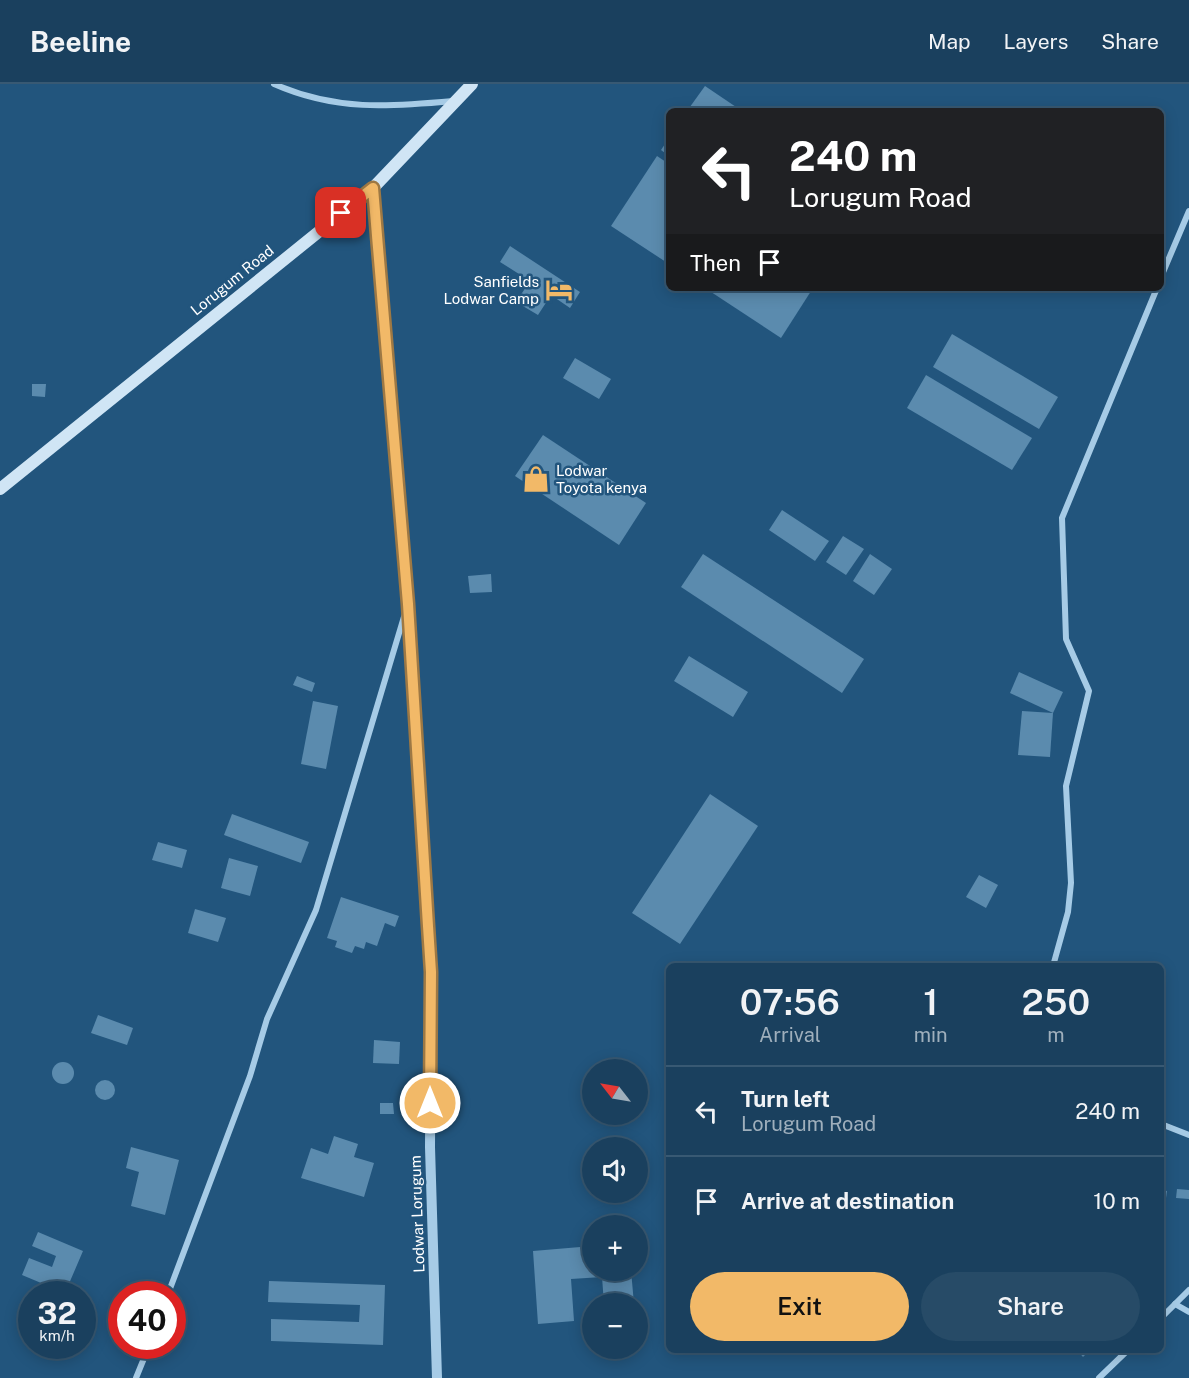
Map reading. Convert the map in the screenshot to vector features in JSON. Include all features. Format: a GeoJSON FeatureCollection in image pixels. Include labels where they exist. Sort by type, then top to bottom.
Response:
{"type":"FeatureCollection","features":[{"type":"Feature","properties":{"kind":"main road","name":"Lorugum Road"},"geometry":{"type":"LineString","coordinates":[[0,489],[373,188],[472,84]]}},
{"type":"Feature","properties":{"kind":"street"},"geometry":{"type":"LineString","coordinates":[[274,84],[332,103],[386,108],[457,100]]}},
{"type":"Feature","properties":{"kind":"street","name":"Lodwar Lorugum"},"geometry":{"type":"LineString","coordinates":[[373,188],[408,604],[431,972],[430,1147],[436,1378]]}},
{"type":"Feature","properties":{"kind":"street"},"geometry":{"type":"LineString","coordinates":[[1164,271],[1189,211]]}},
{"type":"Feature","properties":{"kind":"street"},"geometry":{"type":"LineString","coordinates":[[1054,963],[1068,912],[1071,883],[1066,786],[1089,691],[1066,639],[1062,518],[1155,291]]}},
{"type":"Feature","properties":{"kind":"street"},"geometry":{"type":"LineString","coordinates":[[173,1281],[250,1076],[267,1019],[316,910],[408,604]]}},
{"type":"Feature","properties":{"kind":"street"},"geometry":{"type":"LineString","coordinates":[[1164,1125],[1189,1135]]}},
{"type":"Feature","properties":{"kind":"street"},"geometry":{"type":"LineString","coordinates":[[1164,1315],[1189,1290]]}},
{"type":"Feature","properties":{"kind":"street"},"geometry":{"type":"LineString","coordinates":[[1175,1304],[1189,1312]]}},
{"type":"Feature","properties":{"kind":"street"},"geometry":{"type":"LineString","coordinates":[[1099,1378],[1125,1353]]}},
{"type":"Feature","properties":{"kind":"street"},"geometry":{"type":"LineString","coordinates":[[136,1378],[144,1359]]}},
{"type":"Feature","properties":{"kind":"building"},"geometry":{"type":"Polygon","coordinates":[[[705,86],[738,108],[689,108],[705,86]]]}},
{"type":"Feature","properties":{"kind":"building"},"geometry":{"type":"Polygon","coordinates":[[[666,142],[666,154],[661,150],[666,142]]]}},
{"type":"Feature","properties":{"kind":"building"},"geometry":{"type":"Polygon","coordinates":[[[657,156],[666,162],[666,262],[611,226],[657,156]]]}},
{"type":"Feature","properties":{"kind":"building"},"geometry":{"type":"Polygon","coordinates":[[[510,246],[580,292],[570,308],[551,295],[538,315],[516,302],[530,281],[500,262],[510,246]]]}},
{"type":"Feature","properties":{"kind":"building"},"geometry":{"type":"Polygon","coordinates":[[[710,291],[811,291],[781,338],[710,291]]]}},
{"type":"Feature","properties":{"kind":"building"},"geometry":{"type":"Polygon","coordinates":[[[952,334],[1058,397],[1039,429],[933,367],[952,334]]]}},
{"type":"Feature","properties":{"kind":"building"},"geometry":{"type":"Polygon","coordinates":[[[575,358],[611,379],[599,399],[563,378],[575,358]]]}},
{"type":"Feature","properties":{"kind":"building"},"geometry":{"type":"Polygon","coordinates":[[[926,375],[1032,438],[1012,470],[907,408],[926,375]]]}},
{"type":"Feature","properties":{"kind":"building"},"geometry":{"type":"Polygon","coordinates":[[[32,384],[46,384],[45,397],[32,396],[32,384]]]}},
{"type":"Feature","properties":{"kind":"building"},"geometry":{"type":"Polygon","coordinates":[[[543,435],[646,503],[619,545],[515,476],[543,435]]]}},
{"type":"Feature","properties":{"kind":"building"},"geometry":{"type":"Polygon","coordinates":[[[782,510],[829,541],[815,561],[769,530],[782,510]]]}},
{"type":"Feature","properties":{"kind":"building"},"geometry":{"type":"Polygon","coordinates":[[[843,536],[864,549],[846,575],[826,562],[843,536]]]}},
{"type":"Feature","properties":{"kind":"building"},"geometry":{"type":"Polygon","coordinates":[[[703,554],[864,659],[842,693],[681,587],[703,554]]]}},
{"type":"Feature","properties":{"kind":"building"},"geometry":{"type":"Polygon","coordinates":[[[870,554],[892,569],[874,595],[853,581],[870,554]]]}},
{"type":"Feature","properties":{"kind":"building"},"geometry":{"type":"Polygon","coordinates":[[[491,574],[492,592],[470,593],[468,576],[491,574]]]}},
{"type":"Feature","properties":{"kind":"building"},"geometry":{"type":"Polygon","coordinates":[[[689,656],[748,692],[733,717],[674,681],[689,656]]]}},
{"type":"Feature","properties":{"kind":"building"},"geometry":{"type":"Polygon","coordinates":[[[1019,672],[1063,692],[1053,713],[1010,693],[1019,672]]]}},
{"type":"Feature","properties":{"kind":"building"},"geometry":{"type":"Polygon","coordinates":[[[297,676],[315,683],[312,692],[293,685],[297,676]]]}},
{"type":"Feature","properties":{"kind":"building"},"geometry":{"type":"Polygon","coordinates":[[[313,701],[338,706],[326,769],[301,764],[313,701]]]}},
{"type":"Feature","properties":{"kind":"building"},"geometry":{"type":"Polygon","coordinates":[[[1022,711],[1053,713],[1050,757],[1018,755],[1022,711]]]}},
{"type":"Feature","properties":{"kind":"building"},"geometry":{"type":"Polygon","coordinates":[[[710,794],[758,826],[680,944],[632,913],[710,794]]]}},
{"type":"Feature","properties":{"kind":"building"},"geometry":{"type":"Polygon","coordinates":[[[232,814],[309,842],[301,863],[224,835],[232,814]]]}},
{"type":"Feature","properties":{"kind":"building"},"geometry":{"type":"Polygon","coordinates":[[[158,842],[187,850],[182,868],[152,860],[158,842]]]}},
{"type":"Feature","properties":{"kind":"building"},"geometry":{"type":"Polygon","coordinates":[[[229,858],[258,866],[250,896],[221,888],[229,858]]]}},
{"type":"Feature","properties":{"kind":"building"},"geometry":{"type":"Polygon","coordinates":[[[979,875],[998,885],[986,908],[966,897],[979,875]]]}},
{"type":"Feature","properties":{"kind":"building"},"geometry":{"type":"Polygon","coordinates":[[[341,897],[399,916],[395,927],[385,923],[377,946],[366,942],[364,949],[355,946],[352,953],[335,947],[337,941],[327,938],[341,897]]]}},
{"type":"Feature","properties":{"kind":"building"},"geometry":{"type":"Polygon","coordinates":[[[195,909],[226,918],[218,942],[188,933],[195,909]]]}},
{"type":"Feature","properties":{"kind":"building"},"geometry":{"type":"Polygon","coordinates":[[[98,1015],[133,1028],[127,1045],[91,1033],[98,1015]]]}},
{"type":"Feature","properties":{"kind":"building"},"geometry":{"type":"Polygon","coordinates":[[[374,1040],[400,1042],[399,1064],[373,1063],[374,1040]]]}},
{"type":"Feature","properties":{"kind":"building"},"geometry":{"type":"Polygon","coordinates":[[[59,1062],[67,1062],[74,1069],[74,1077],[67,1084],[59,1084],[52,1077],[52,1069],[59,1062]]]}},
{"type":"Feature","properties":{"kind":"building"},"geometry":{"type":"Polygon","coordinates":[[[105,1080],[112,1083],[115,1090],[112,1097],[105,1100],[98,1097],[95,1090],[98,1083],[105,1080]]]}},
{"type":"Feature","properties":{"kind":"building"},"geometry":{"type":"Polygon","coordinates":[[[380,1103],[393,1103],[394,1114],[380,1114],[380,1103]]]}},
{"type":"Feature","properties":{"kind":"building"},"geometry":{"type":"Polygon","coordinates":[[[334,1136],[358,1144],[354,1157],[374,1163],[364,1197],[301,1178],[311,1148],[328,1154],[334,1136]]]}},
{"type":"Feature","properties":{"kind":"building"},"geometry":{"type":"Polygon","coordinates":[[[131,1147],[179,1160],[165,1215],[131,1206],[139,1172],[126,1168],[131,1147]]]}},
{"type":"Feature","properties":{"kind":"building"},"geometry":{"type":"Polygon","coordinates":[[[1177,1189],[1189,1190],[1189,1199],[1176,1198],[1177,1189]]]}},
{"type":"Feature","properties":{"kind":"building"},"geometry":{"type":"Polygon","coordinates":[[[1164,1190],[1167,1191],[1164,1205],[1164,1190]]]}},
{"type":"Feature","properties":{"kind":"building"},"geometry":{"type":"Polygon","coordinates":[[[38,1232],[83,1251],[70,1281],[36,1281],[22,1275],[29,1258],[52,1267],[56,1256],[32,1246],[38,1232]]]}},
{"type":"Feature","properties":{"kind":"building"},"geometry":{"type":"Polygon","coordinates":[[[582,1247],[582,1278],[571,1279],[574,1321],[538,1324],[533,1251],[582,1247]]]}},
{"type":"Feature","properties":{"kind":"building"},"geometry":{"type":"Polygon","coordinates":[[[269,1281],[385,1285],[383,1345],[271,1341],[271,1319],[359,1322],[360,1305],[268,1302],[269,1281]]]}},
{"type":"Feature","properties":{"kind":"building"},"geometry":{"type":"Polygon","coordinates":[[[602,1281],[632,1281],[633,1293],[603,1293],[602,1281]]]}},
{"type":"Feature","properties":{"kind":"place","name":"Sanfields Lodwar Camp"},"geometry":{"type":"Point","coordinates":[559,290]}},
{"type":"Feature","properties":{"kind":"place","name":"Lodwar Toyota kenya"},"geometry":{"type":"Point","coordinates":[536,479]}},
{"type":"Feature","properties":{"kind":"route"},"geometry":{"type":"LineString","coordinates":[[341,213],[373,188],[408,604],[431,972],[430,1103]]}}]}
